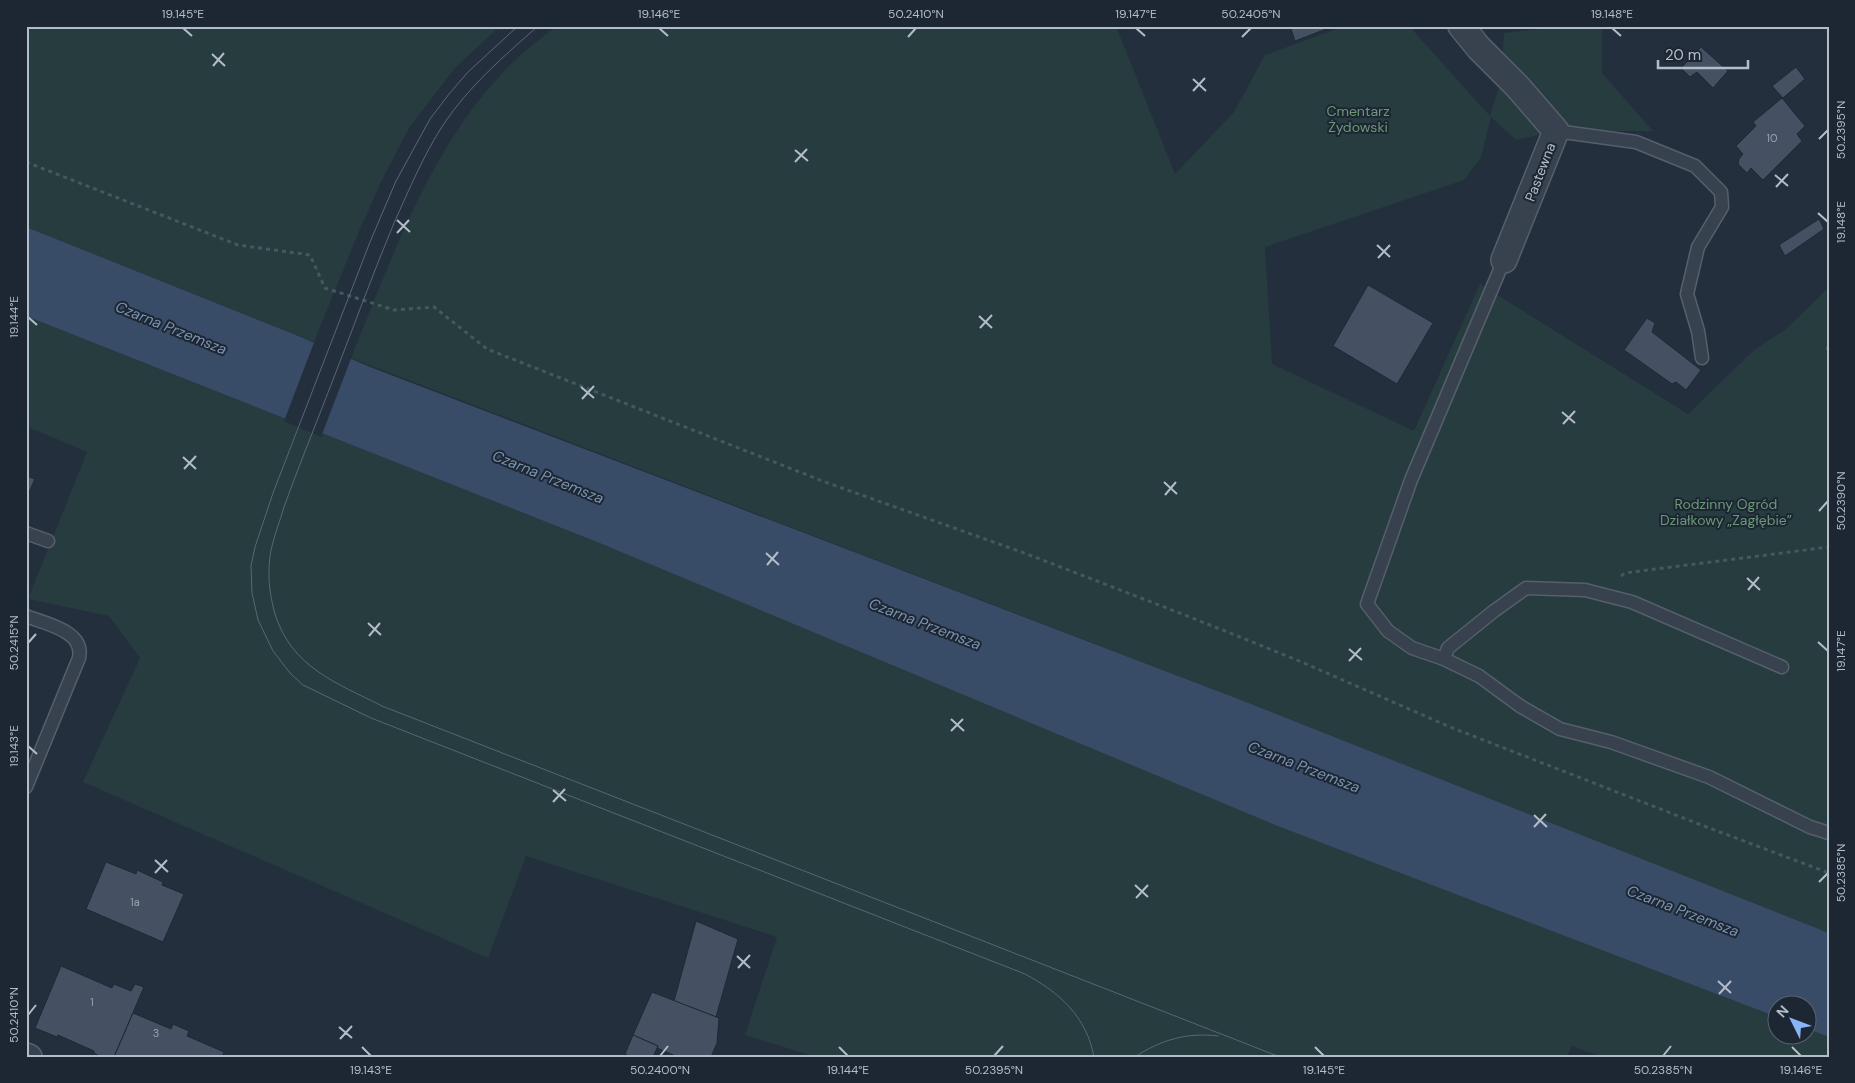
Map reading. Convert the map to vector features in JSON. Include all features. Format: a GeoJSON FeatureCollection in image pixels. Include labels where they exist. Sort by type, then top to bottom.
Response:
{"type":"FeatureCollection","features":[{"type":"Feature","properties":{"kind":"street","name":"Pastewna"},"geometry":{"type":"LineString","coordinates":[[1461,26],[1556,131],[1504,260]]}},
{"type":"Feature","properties":{"kind":"lane"},"geometry":{"type":"LineString","coordinates":[[1556,131],[1636,142],[1695,166],[1721,192],[1722,206],[1698,248],[1687,294],[1698,331],[1702,358]]}},
{"type":"Feature","properties":{"kind":"lane"},"geometry":{"type":"LineString","coordinates":[[1504,260],[1411,480],[1367,604],[1388,631],[1412,648],[1444,659],[1479,676],[1520,706],[1560,728],[1611,742],[1709,778],[1810,826],[1829,833]]}},
{"type":"Feature","properties":{"kind":"lane"},"geometry":{"type":"LineString","coordinates":[[26,533],[48,541]]}},
{"type":"Feature","properties":{"kind":"lane"},"geometry":{"type":"LineString","coordinates":[[1444,659],[1448,648],[1526,588],[1584,590],[1632,602],[1782,667]]}},
{"type":"Feature","properties":{"kind":"lane"},"geometry":{"type":"LineString","coordinates":[[26,616],[69,634],[79,643],[81,650],[80,658],[26,787]]}},
{"type":"Feature","properties":{"kind":"path"},"geometry":{"type":"LineString","coordinates":[[26,162],[238,245],[310,255],[325,288],[394,310],[434,307],[487,349],[825,482],[1027,554],[1172,610],[1297,660],[1450,727],[1829,873]]}},
{"type":"Feature","properties":{"kind":"path"},"geometry":{"type":"LineString","coordinates":[[1610,596],[1618,579],[1625,573],[1829,546]]}},
{"type":"Feature","properties":{"kind":"green space"},"geometry":{"type":"Polygon","coordinates":[[[26,26],[500,26],[455,68],[409,128],[381,182],[357,236],[314,342],[26,227],[26,26]]]}},
{"type":"Feature","properties":{"kind":"green space"},"geometry":{"type":"Polygon","coordinates":[[[558,26],[1116,26],[1175,174],[1234,112],[1265,55],[1345,26],[1409,26],[1490,116],[1501,81],[1504,33],[1565,26],[1602,26],[1602,73],[1653,131],[1556,131],[1516,140],[1491,117],[1481,157],[1464,180],[1265,247],[1272,364],[1414,431],[1480,284],[1688,414],[1754,350],[1786,329],[1829,287],[1829,933],[1241,700],[351,358],[408,221],[456,132],[485,92],[519,57],[558,26]]]}},
{"type":"Feature","properties":{"kind":"green space"},"geometry":{"type":"Polygon","coordinates":[[[26,316],[602,544],[1768,1013],[1768,1046],[1818,1046],[1818,1033],[1829,1037],[1829,1057],[1603,1057],[1572,1046],[1567,1057],[816,1057],[745,1035],[777,937],[526,856],[488,958],[83,782],[140,658],[109,616],[28,599],[87,452],[26,426],[26,316]]]}},
{"type":"Feature","properties":{"kind":"water","name":"Czarna Przemsza"},"geometry":{"type":"Polygon","coordinates":[[[26,227],[296,335],[370,367],[1241,700],[1829,933],[1829,1037],[1818,1033],[1818,996],[1768,996],[1768,1014],[1278,826],[602,544],[26,316],[26,227]]]}},
{"type":"Feature","properties":{"kind":"pier"},"geometry":{"type":"Polygon","coordinates":[[[315,340],[352,356],[321,437],[284,421],[315,340]]]}},
{"type":"Feature","properties":{"kind":"building"},"geometry":{"type":"Polygon","coordinates":[[[1290,26],[1334,26],[1295,41],[1290,26]]]}},
{"type":"Feature","properties":{"kind":"building"},"geometry":{"type":"Polygon","coordinates":[[[1701,47],[1728,71],[1713,88],[1697,72],[1690,77],[1681,68],[1701,47]]]}},
{"type":"Feature","properties":{"kind":"building"},"geometry":{"type":"Polygon","coordinates":[[[1796,67],[1805,79],[1783,98],[1772,86],[1796,67]]]}},
{"type":"Feature","properties":{"kind":"building"},"geometry":{"type":"Polygon","coordinates":[[[1782,98],[1805,126],[1797,134],[1802,141],[1763,180],[1751,168],[1747,173],[1738,164],[1743,154],[1736,146],[1756,126],[1753,122],[1782,98]]]}},
{"type":"Feature","properties":{"kind":"building"},"geometry":{"type":"Polygon","coordinates":[[[1819,219],[1824,229],[1785,256],[1779,245],[1819,219]]]}},
{"type":"Feature","properties":{"kind":"building"},"geometry":{"type":"Polygon","coordinates":[[[1368,285],[1433,323],[1397,384],[1333,346],[1368,285]]]}},
{"type":"Feature","properties":{"kind":"building"},"geometry":{"type":"Polygon","coordinates":[[[1647,318],[1655,323],[1652,332],[1701,370],[1686,390],[1676,382],[1672,384],[1624,350],[1647,318]]]}},
{"type":"Feature","properties":{"kind":"building"},"geometry":{"type":"Polygon","coordinates":[[[26,476],[35,479],[26,499],[26,476]]]}},
{"type":"Feature","properties":{"kind":"building"},"geometry":{"type":"Polygon","coordinates":[[[106,862],[136,874],[137,870],[163,882],[162,885],[184,894],[163,942],[86,909],[106,862]]]}},
{"type":"Feature","properties":{"kind":"building"},"geometry":{"type":"Polygon","coordinates":[[[696,921],[738,939],[716,1017],[674,1001],[696,921]]]}},
{"type":"Feature","properties":{"kind":"building"},"geometry":{"type":"Polygon","coordinates":[[[61,966],[112,988],[114,984],[131,991],[135,984],[144,987],[114,1057],[101,1057],[94,1053],[94,1051],[58,1035],[57,1037],[35,1028],[61,966]]]}},
{"type":"Feature","properties":{"kind":"building"},"geometry":{"type":"Polygon","coordinates":[[[652,992],[719,1018],[717,1043],[711,1057],[678,1057],[633,1035],[652,992]]]}},
{"type":"Feature","properties":{"kind":"building"},"geometry":{"type":"Polygon","coordinates":[[[133,1013],[171,1029],[173,1024],[189,1031],[187,1036],[224,1052],[222,1057],[114,1057],[133,1013]]]}},
{"type":"Feature","properties":{"kind":"building"},"geometry":{"type":"Polygon","coordinates":[[[633,1035],[658,1046],[653,1057],[631,1057],[625,1054],[633,1035]]]}},
{"type":"Feature","properties":{"kind":"tram line"},"geometry":{"type":"LineString","coordinates":[[518,26],[468,72],[430,119],[396,181],[370,242],[273,493],[255,547],[251,566],[252,593],[258,620],[273,651],[290,673],[303,685],[371,718],[1025,974],[1049,989],[1070,1007],[1085,1030],[1094,1057]]}},
{"type":"Feature","properties":{"kind":"tram line"},"geometry":{"type":"LineString","coordinates":[[538,26],[475,85],[443,125],[417,173],[377,264],[289,492],[271,550],[269,574],[273,606],[283,633],[293,648],[304,661],[318,672],[382,706],[1280,1057]]}},
{"type":"Feature","properties":{"kind":"tram line"},"geometry":{"type":"LineString","coordinates":[[1135,1057],[1154,1046],[1185,1036],[1218,1036]]}},
{"type":"Feature","properties":{"kind":"park label","name":"Cmentarz Żydowski"},"geometry":{"type":"Point","coordinates":[1358,120]}},
{"type":"Feature","properties":{"kind":"park label","name":"Rodzinny Ogród Działkowy „Zagłębie”"},"geometry":{"type":"Point","coordinates":[1726,512]}}]}
